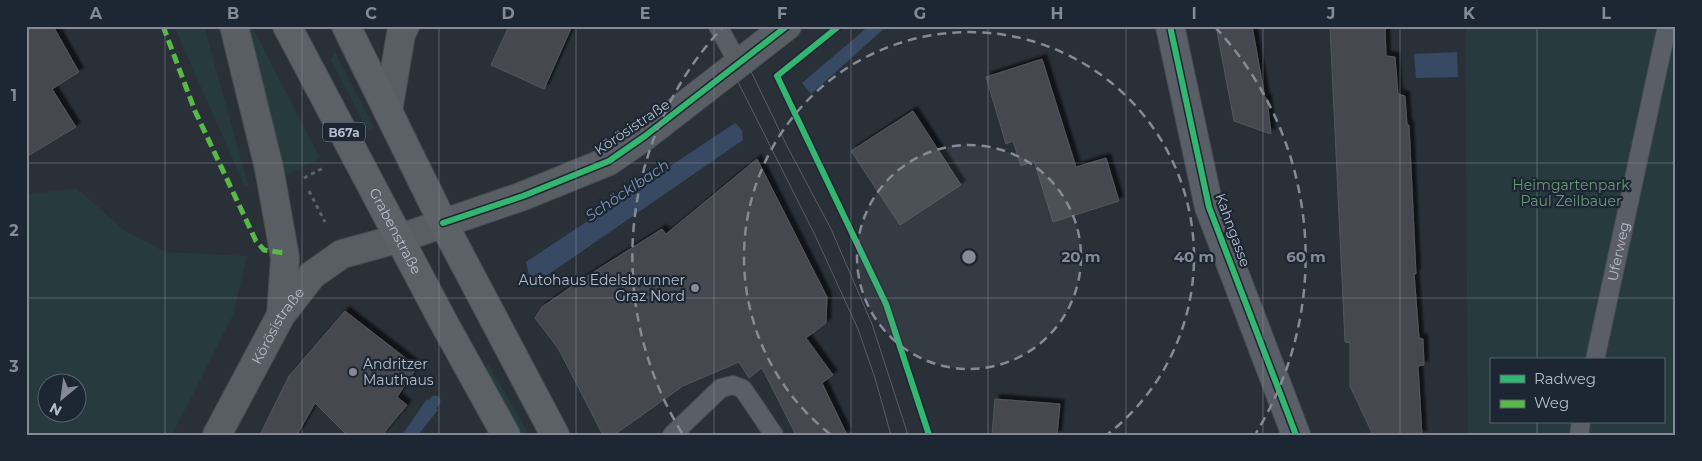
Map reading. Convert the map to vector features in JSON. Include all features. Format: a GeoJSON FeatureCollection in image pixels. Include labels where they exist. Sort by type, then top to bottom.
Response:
{"type":"FeatureCollection","features":[{"type":"Feature","properties":{"kind":"main road"},"geometry":{"type":"LineString","coordinates":[[234,26],[269,168],[285,258],[281,315]]}},
{"type":"Feature","properties":{"kind":"main road","name":"Grabenstraße"},"geometry":{"type":"LineString","coordinates":[[287,26],[401,238],[444,323],[506,435]]}},
{"type":"Feature","properties":{"kind":"main road"},"geometry":{"type":"LineString","coordinates":[[346,26],[443,223],[555,435]]}},
{"type":"Feature","properties":{"kind":"main road"},"geometry":{"type":"LineString","coordinates":[[388,110],[401,34],[406,26]]}},
{"type":"Feature","properties":{"kind":"main road","name":"Körösistraße"},"geometry":{"type":"LineString","coordinates":[[217,435],[281,315],[312,275],[342,254],[401,238],[523,196],[609,161],[739,65],[787,26]]}},
{"type":"Feature","properties":{"kind":"street","name":"Kahngasse"},"geometry":{"type":"LineString","coordinates":[[1170,26],[1209,207],[1296,435]]}},
{"type":"Feature","properties":{"kind":"lane"},"geometry":{"type":"LineString","coordinates":[[718,26],[739,65]]}},
{"type":"Feature","properties":{"kind":"lane","name":"Uferweg"},"geometry":{"type":"LineString","coordinates":[[1595,358],[1667,26]]}},
{"type":"Feature","properties":{"kind":"lane"},"geometry":{"type":"LineString","coordinates":[[672,435],[721,388],[733,384],[743,389],[774,435]]}},
{"type":"Feature","properties":{"kind":"path"},"geometry":{"type":"LineString","coordinates":[[307,187],[325,222]]}},
{"type":"Feature","properties":{"kind":"green space"},"geometry":{"type":"Polygon","coordinates":[[[174,26],[204,26],[249,188],[244,185],[174,26]]]}},
{"type":"Feature","properties":{"kind":"green space"},"geometry":{"type":"Polygon","coordinates":[[[245,26],[253,28],[320,158],[283,177],[266,96],[244,28],[245,26]]]}},
{"type":"Feature","properties":{"kind":"green space","name":"Heimgartenpark Paul Zeilbauer"},"geometry":{"type":"Polygon","coordinates":[[[1465,26],[1676,26],[1676,435],[1468,435],[1465,26]]]}},
{"type":"Feature","properties":{"kind":"green space"},"geometry":{"type":"Polygon","coordinates":[[[335,52],[374,128],[368,131],[331,60],[335,52]]]}},
{"type":"Feature","properties":{"kind":"green space"},"geometry":{"type":"Polygon","coordinates":[[[76,188],[124,230],[165,252],[247,256],[233,315],[172,435],[26,435],[26,195],[76,188]]]}},
{"type":"Feature","properties":{"kind":"green space"},"geometry":{"type":"Polygon","coordinates":[[[488,363],[529,435],[521,435],[483,370],[488,363]]]}},
{"type":"Feature","properties":{"kind":"water"},"geometry":{"type":"Polygon","coordinates":[[[869,26],[887,26],[811,94],[802,83],[869,26]]]}},
{"type":"Feature","properties":{"kind":"water"},"geometry":{"type":"Polygon","coordinates":[[[1457,52],[1458,77],[1416,78],[1414,54],[1457,52]]]}},
{"type":"Feature","properties":{"kind":"water","name":"Schöcklbach"},"geometry":{"type":"Polygon","coordinates":[[[735,123],[742,130],[743,140],[536,283],[529,275],[526,262],[735,123]]]}},
{"type":"Feature","properties":{"kind":"water"},"geometry":{"type":"Polygon","coordinates":[[[427,399],[438,410],[418,435],[402,435],[427,399]]]}},
{"type":"Feature","properties":{"kind":"building"},"geometry":{"type":"Polygon","coordinates":[[[26,26],[53,26],[79,72],[52,89],[76,127],[26,157],[26,26]]]}},
{"type":"Feature","properties":{"kind":"building"},"geometry":{"type":"Polygon","coordinates":[[[509,26],[572,26],[544,89],[491,65],[509,26]]]}},
{"type":"Feature","properties":{"kind":"building"},"geometry":{"type":"Polygon","coordinates":[[[1216,26],[1252,26],[1265,98],[1267,99],[1271,134],[1234,121],[1216,26]]]}},
{"type":"Feature","properties":{"kind":"building"},"geometry":{"type":"Polygon","coordinates":[[[1330,26],[1385,26],[1386,56],[1395,57],[1398,94],[1405,96],[1407,125],[1409,125],[1416,274],[1414,273],[1419,338],[1423,339],[1424,365],[1418,366],[1422,435],[1373,435],[1350,386],[1350,343],[1345,342],[1330,26]]]}},
{"type":"Feature","properties":{"kind":"building"},"geometry":{"type":"Polygon","coordinates":[[[1042,59],[1076,167],[1106,158],[1119,201],[1053,222],[1034,161],[1021,166],[1013,141],[1006,144],[986,77],[1042,59]]]}},
{"type":"Feature","properties":{"kind":"building"},"geometry":{"type":"Polygon","coordinates":[[[913,111],[961,185],[900,225],[851,151],[913,111]]]}},
{"type":"Feature","properties":{"kind":"building","name":"Autohaus Edelsbrunner Graz Nord"},"geometry":{"type":"Polygon","coordinates":[[[757,159],[827,297],[826,323],[806,338],[833,375],[822,383],[847,435],[796,435],[762,368],[749,378],[739,362],[683,386],[614,435],[603,435],[558,348],[535,318],[542,307],[581,280],[662,229],[666,234],[757,159]]]}},
{"type":"Feature","properties":{"kind":"building","name":"Andritzer Mauthaus"},"geometry":{"type":"Polygon","coordinates":[[[345,311],[417,367],[397,397],[407,405],[382,435],[347,435],[315,403],[297,435],[260,435],[289,376],[345,311]]]}},
{"type":"Feature","properties":{"kind":"building"},"geometry":{"type":"Polygon","coordinates":[[[995,399],[1060,404],[1057,435],[992,435],[995,399]]]}},
{"type":"Feature","properties":{"kind":"waterway","name":"Schöcklbach"},"geometry":{"type":"LineString","coordinates":[[409,435],[435,401]]}},
{"type":"Feature","properties":{"kind":"tram line"},"geometry":{"type":"LineString","coordinates":[[708,26],[815,235],[858,329],[875,378],[891,435]]}},
{"type":"Feature","properties":{"kind":"tram line"},"geometry":{"type":"LineString","coordinates":[[726,26],[745,59],[787,146],[831,229],[872,324],[908,435]]}},
{"type":"Feature","properties":{"kind":"marked path"},"geometry":{"type":"LineString","coordinates":[[163,26],[195,111],[256,241],[264,250],[284,253]]}},
{"type":"Feature","properties":{"kind":"cycle path"},"geometry":{"type":"LineString","coordinates":[[443,223],[523,196],[609,161],[645,136],[787,26]]}},
{"type":"Feature","properties":{"kind":"cycle path"},"geometry":{"type":"LineString","coordinates":[[839,26],[777,76],[886,304],[929,435]]}},
{"type":"Feature","properties":{"kind":"cycle path"},"geometry":{"type":"LineString","coordinates":[[1170,26],[1209,207],[1296,435]]}},
{"type":"Feature","properties":{"kind":"place","name":"Autohaus Edelsbrunner Graz Nord"},"geometry":{"type":"Point","coordinates":[695,288]}},
{"type":"Feature","properties":{"kind":"place","name":"Andritzer Mauthaus"},"geometry":{"type":"Point","coordinates":[353,372]}}]}
